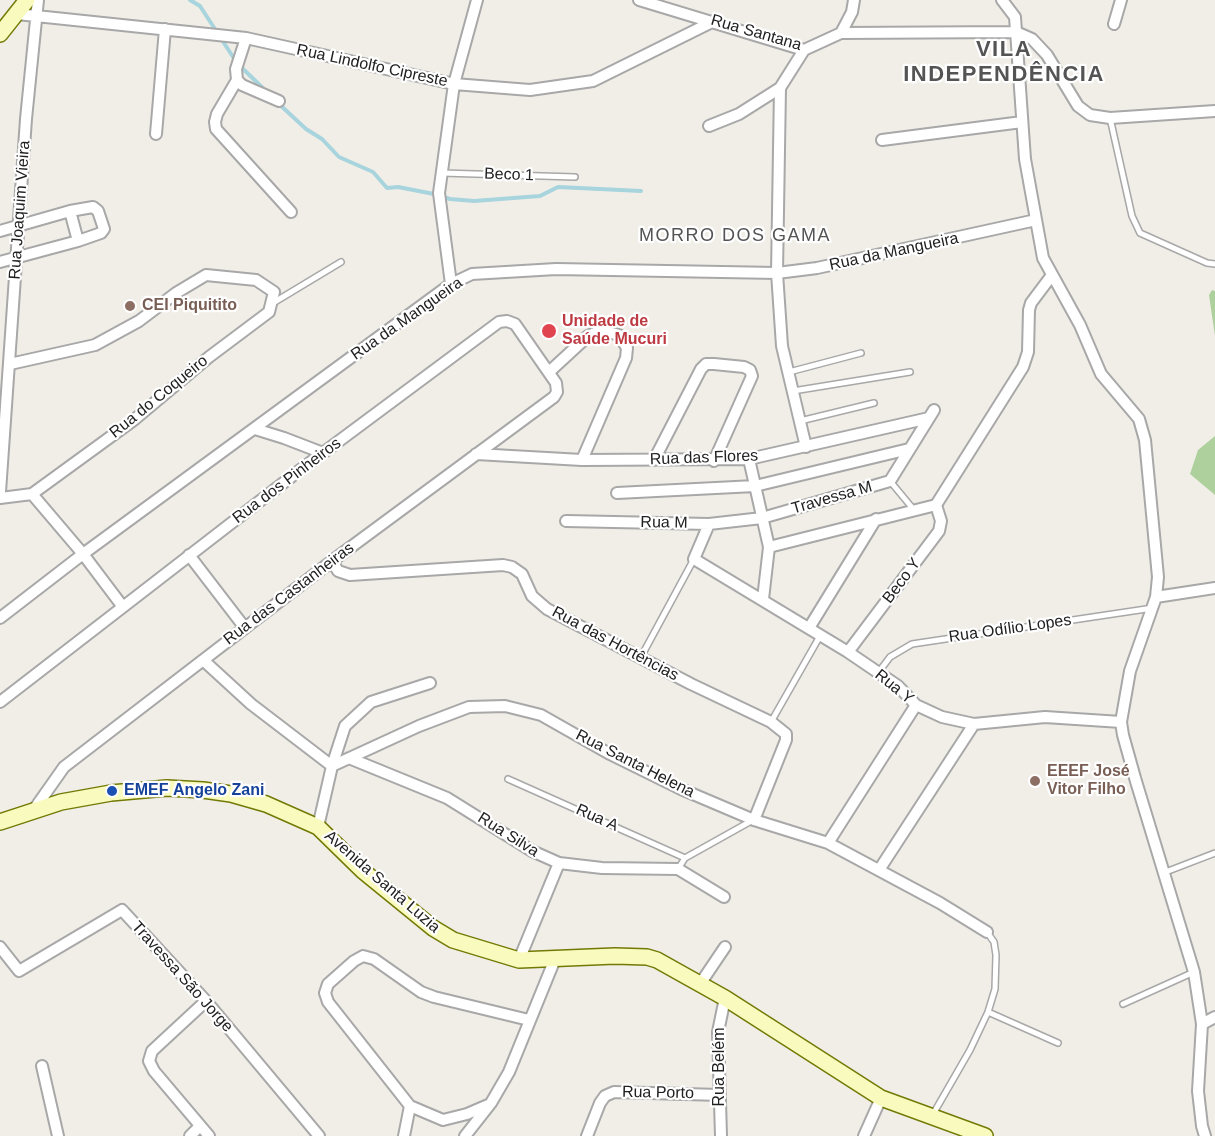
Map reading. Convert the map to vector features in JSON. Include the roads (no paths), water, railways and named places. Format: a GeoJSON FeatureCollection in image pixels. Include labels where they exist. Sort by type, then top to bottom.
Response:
{"type":"FeatureCollection","features":[{"type":"Feature","properties":{"kind":"street"},"geometry":{"type":"LineString","coordinates":[[0,34],[27,0]]}},
{"type":"Feature","properties":{"kind":"street","name":"Rua Joaquim Vieira"},"geometry":{"type":"LineString","coordinates":[[0,492],[26,119],[38,0]]}},
{"type":"Feature","properties":{"kind":"street"},"geometry":{"type":"LineString","coordinates":[[451,284],[439,193],[454,84],[477,0]]}},
{"type":"Feature","properties":{"kind":"street","name":"Rua Santana"},"geometry":{"type":"LineString","coordinates":[[639,0],[804,50],[841,33],[1016,32]]}},
{"type":"Feature","properties":{"kind":"street"},"geometry":{"type":"LineString","coordinates":[[841,33],[852,12],[854,0]]}},
{"type":"Feature","properties":{"kind":"street"},"geometry":{"type":"LineString","coordinates":[[1002,0],[1015,17],[1024,159],[1043,258],[1080,325],[1101,374],[1112,390],[1133,410],[1142,428],[1158,576],[1155,602],[1130,671],[1121,722],[1163,873],[1194,972],[1202,1024],[1198,1091],[1205,1136]]}},
{"type":"Feature","properties":{"kind":"street"},"geometry":{"type":"LineString","coordinates":[[1114,24],[1121,0]]}},
{"type":"Feature","properties":{"kind":"street","name":"Rua Lindolfo Cipreste"},"geometry":{"type":"LineString","coordinates":[[17,14],[246,38],[454,84],[530,90],[593,81],[714,21]]}},
{"type":"Feature","properties":{"kind":"street"},"geometry":{"type":"LineString","coordinates":[[156,134],[165,29]]}},
{"type":"Feature","properties":{"kind":"street"},"geometry":{"type":"LineString","coordinates":[[1016,32],[1032,39],[1047,55],[1081,109],[1095,116],[1110,118],[1215,111]]}},
{"type":"Feature","properties":{"kind":"street"},"geometry":{"type":"LineString","coordinates":[[246,38],[236,69],[237,80],[217,114],[216,129],[291,212]]}},
{"type":"Feature","properties":{"kind":"street"},"geometry":{"type":"LineString","coordinates":[[709,126],[740,114],[780,88],[804,50]]}},
{"type":"Feature","properties":{"kind":"street"},"geometry":{"type":"LineString","coordinates":[[237,80],[242,85],[279,101]]}},
{"type":"Feature","properties":{"kind":"street"},"geometry":{"type":"LineString","coordinates":[[780,88],[777,273],[782,346],[806,447]]}},
{"type":"Feature","properties":{"kind":"street"},"geometry":{"type":"LineString","coordinates":[[882,140],[1022,122]]}},
{"type":"Feature","properties":{"kind":"street"},"geometry":{"type":"LineString","coordinates":[[0,231],[70,211],[96,208],[104,229],[101,233],[78,241],[0,262]]}},
{"type":"Feature","properties":{"kind":"street"},"geometry":{"type":"LineString","coordinates":[[70,211],[78,241]]}},
{"type":"Feature","properties":{"kind":"street","name":"Rua da Mangueira"},"geometry":{"type":"LineString","coordinates":[[0,618],[83,554],[451,284],[472,274],[556,269],[777,273],[817,268],[1036,220]]}},
{"type":"Feature","properties":{"kind":"street","name":"Rua do Coqueiro"},"geometry":{"type":"LineString","coordinates":[[10,364],[95,345],[139,321],[176,293],[206,275],[256,280],[274,292],[269,312],[209,357],[135,419],[32,494]]}},
{"type":"Feature","properties":{"kind":"street"},"geometry":{"type":"LineString","coordinates":[[769,547],[936,505],[1023,367],[1028,352],[1031,303],[1052,275]]}},
{"type":"Feature","properties":{"kind":"street","name":"Rua dos Pinheiros"},"geometry":{"type":"LineString","coordinates":[[0,702],[189,555],[499,322],[507,321],[515,324],[556,383],[557,392]]}},
{"type":"Feature","properties":{"kind":"street"},"geometry":{"type":"LineString","coordinates":[[549,372],[588,336],[597,332],[608,332],[619,336],[627,348],[626,358],[582,460]]}},
{"type":"Feature","properties":{"kind":"street"},"geometry":{"type":"LineString","coordinates":[[654,460],[701,369],[706,364],[744,367],[750,370],[752,376],[714,461]]}},
{"type":"Feature","properties":{"kind":"street","name":"Rua das Castanheiras"},"geometry":{"type":"LineString","coordinates":[[33,811],[64,767],[332,561],[554,397],[557,392]]}},
{"type":"Feature","properties":{"kind":"street","name":"Rua das Flores"},"geometry":{"type":"LineString","coordinates":[[476,454],[582,460],[749,459],[806,447],[932,414]]}},
{"type":"Feature","properties":{"kind":"street","name":"Travessa M"},"geometry":{"type":"LineString","coordinates":[[762,518],[890,481],[932,414]]}},
{"type":"Feature","properties":{"kind":"street"},"geometry":{"type":"LineString","coordinates":[[255,429],[323,453]]}},
{"type":"Feature","properties":{"kind":"street"},"geometry":{"type":"LineString","coordinates":[[618,493],[755,486],[909,449]]}},
{"type":"Feature","properties":{"kind":"street"},"geometry":{"type":"LineString","coordinates":[[749,459],[769,547],[763,599]]}},
{"type":"Feature","properties":{"kind":"street"},"geometry":{"type":"LineString","coordinates":[[0,498],[32,494],[83,554],[123,607]]}},
{"type":"Feature","properties":{"kind":"street","name":"Beco Y"},"geometry":{"type":"LineString","coordinates":[[848,652],[939,531],[941,521],[936,505]]}},
{"type":"Feature","properties":{"kind":"street","name":"Rua M"},"geometry":{"type":"LineString","coordinates":[[566,521],[709,524],[762,518]]}},
{"type":"Feature","properties":{"kind":"street"},"geometry":{"type":"LineString","coordinates":[[809,628],[876,519]]}},
{"type":"Feature","properties":{"kind":"street"},"geometry":{"type":"LineString","coordinates":[[694,559],[709,524]]}},
{"type":"Feature","properties":{"kind":"street"},"geometry":{"type":"LineString","coordinates":[[189,555],[245,628]]}},
{"type":"Feature","properties":{"kind":"street","name":"Rua Y"},"geometry":{"type":"LineString","coordinates":[[694,559],[848,652],[898,686],[916,705],[942,717],[974,724],[1045,717],[1121,722]]}},
{"type":"Feature","properties":{"kind":"street","name":"Rua das Hortências"},"geometry":{"type":"LineString","coordinates":[[332,561],[338,571],[350,575],[503,565],[512,567],[522,574],[532,596],[539,603],[640,657],[771,722]]}},
{"type":"Feature","properties":{"kind":"street","name":"Rua Odílio Lopes"},"geometry":{"type":"LineString","coordinates":[[1155,602],[1215,588]]}},
{"type":"Feature","properties":{"kind":"street"},"geometry":{"type":"LineString","coordinates":[[203,660],[251,704],[332,766]]}},
{"type":"Feature","properties":{"kind":"street"},"geometry":{"type":"LineString","coordinates":[[318,827],[332,766],[345,726],[370,702],[430,683]]}},
{"type":"Feature","properties":{"kind":"street"},"geometry":{"type":"LineString","coordinates":[[828,843],[916,705]]}},
{"type":"Feature","properties":{"kind":"street","name":"Rua Santa Helena"},"geometry":{"type":"LineString","coordinates":[[332,766],[419,726],[469,708],[505,706],[541,714],[681,789],[754,820],[828,843],[940,903],[987,932]]}},
{"type":"Feature","properties":{"kind":"street"},"geometry":{"type":"LineString","coordinates":[[754,820],[786,740],[786,734],[771,722]]}},
{"type":"Feature","properties":{"kind":"street"},"geometry":{"type":"LineString","coordinates":[[879,870],[974,724]]}},
{"type":"Feature","properties":{"kind":"street","name":"Rua Silva"},"geometry":{"type":"LineString","coordinates":[[349,758],[455,802],[532,851],[559,863],[614,868],[678,869]]}},
{"type":"Feature","properties":{"kind":"street","name":"Avenida Santa Luzia"},"geometry":{"type":"LineString","coordinates":[[0,822],[61,802],[111,793],[166,788],[231,794],[266,804],[318,827],[363,871],[443,935],[460,943],[519,960],[647,957],[667,965],[724,998],[881,1098],[985,1136]]}},
{"type":"Feature","properties":{"kind":"street"},"geometry":{"type":"LineString","coordinates":[[519,960],[559,863]]}},
{"type":"Feature","properties":{"kind":"street"},"geometry":{"type":"LineString","coordinates":[[678,869],[724,897]]}},
{"type":"Feature","properties":{"kind":"street","name":"Travessa São Jorge"},"geometry":{"type":"LineString","coordinates":[[0,946],[19,971],[123,910],[206,1001],[319,1136]]}},
{"type":"Feature","properties":{"kind":"street"},"geometry":{"type":"LineString","coordinates":[[700,984],[725,947]]}},
{"type":"Feature","properties":{"kind":"street"},"geometry":{"type":"LineString","coordinates":[[491,1103],[467,1114],[442,1120],[410,1106],[328,1002],[325,993],[328,984],[363,956],[374,959],[421,992],[529,1020]]}},
{"type":"Feature","properties":{"kind":"street"},"geometry":{"type":"LineString","coordinates":[[465,1136],[491,1103],[509,1072],[555,959]]}},
{"type":"Feature","properties":{"kind":"street","name":"Rua Belém"},"geometry":{"type":"LineString","coordinates":[[721,1136],[718,1032],[724,998]]}},
{"type":"Feature","properties":{"kind":"street"},"geometry":{"type":"LineString","coordinates":[[206,1001],[152,1051],[149,1061],[154,1071],[209,1136]]}},
{"type":"Feature","properties":{"kind":"street"},"geometry":{"type":"LineString","coordinates":[[1202,1024],[1215,1017]]}},
{"type":"Feature","properties":{"kind":"street"},"geometry":{"type":"LineString","coordinates":[[42,1066],[58,1136]]}},
{"type":"Feature","properties":{"kind":"street","name":"Rua Porto"},"geometry":{"type":"LineString","coordinates":[[587,1136],[600,1103],[605,1096],[614,1092],[720,1095]]}},
{"type":"Feature","properties":{"kind":"street"},"geometry":{"type":"LineString","coordinates":[[864,1136],[881,1098]]}},
{"type":"Feature","properties":{"kind":"street"},"geometry":{"type":"LineString","coordinates":[[404,1136],[410,1106]]}},
{"type":"Feature","properties":{"kind":"street"},"geometry":{"type":"LineString","coordinates":[[190,1136],[200,1126]]}},
{"type":"Feature","properties":{"kind":"lane"},"geometry":{"type":"LineString","coordinates":[[1110,118],[1132,216],[1140,233],[1207,263],[1215,264]]}},
{"type":"Feature","properties":{"kind":"lane","name":"Beco 1"},"geometry":{"type":"LineString","coordinates":[[442,173],[575,177]]}},
{"type":"Feature","properties":{"kind":"lane"},"geometry":{"type":"LineString","coordinates":[[271,304],[341,262]]}},
{"type":"Feature","properties":{"kind":"lane"},"geometry":{"type":"LineString","coordinates":[[789,372],[861,353]]}},
{"type":"Feature","properties":{"kind":"lane"},"geometry":{"type":"LineString","coordinates":[[793,391],[910,372]]}},
{"type":"Feature","properties":{"kind":"lane"},"geometry":{"type":"LineString","coordinates":[[800,421],[874,403]]}},
{"type":"Feature","properties":{"kind":"lane"},"geometry":{"type":"LineString","coordinates":[[890,481],[914,510]]}},
{"type":"Feature","properties":{"kind":"lane"},"geometry":{"type":"LineString","coordinates":[[640,657],[694,559]]}},
{"type":"Feature","properties":{"kind":"lane","name":"Rua Odílio Lopes"},"geometry":{"type":"LineString","coordinates":[[878,673],[890,657],[912,644],[1155,602]]}},
{"type":"Feature","properties":{"kind":"lane"},"geometry":{"type":"LineString","coordinates":[[771,722],[820,636]]}},
{"type":"Feature","properties":{"kind":"lane","name":"Rua A"},"geometry":{"type":"LineString","coordinates":[[508,779],[685,858]]}},
{"type":"Feature","properties":{"kind":"lane"},"geometry":{"type":"LineString","coordinates":[[678,869],[685,858],[754,820]]}},
{"type":"Feature","properties":{"kind":"lane"},"geometry":{"type":"LineString","coordinates":[[1163,873],[1215,853]]}},
{"type":"Feature","properties":{"kind":"lane"},"geometry":{"type":"LineString","coordinates":[[932,1117],[970,1050],[988,1012],[995,989],[994,942],[987,932]]}},
{"type":"Feature","properties":{"kind":"lane"},"geometry":{"type":"LineString","coordinates":[[1123,1004],[1194,972]]}},
{"type":"Feature","properties":{"kind":"lane"},"geometry":{"type":"LineString","coordinates":[[988,1012],[1058,1043]]}},
{"type":"Feature","properties":{"kind":"waterway"},"geometry":{"type":"LineString","coordinates":[[190,0],[200,6],[235,60]]}},
{"type":"Feature","properties":{"kind":"waterway"},"geometry":{"type":"LineString","coordinates":[[240,66],[267,92]]}},
{"type":"Feature","properties":{"kind":"waterway"},"geometry":{"type":"LineString","coordinates":[[279,104],[306,129],[322,139],[339,157],[373,172],[387,188],[398,187],[450,199],[474,201],[540,196],[558,187],[641,191]]}},
{"type":"Feature","properties":{"kind":"place","name":"CEI Piquitito"},"geometry":{"type":"Point","coordinates":[130,306]}},
{"type":"Feature","properties":{"kind":"place","name":"Unidade de Saúde Mucuri"},"geometry":{"type":"Point","coordinates":[549,331]}},
{"type":"Feature","properties":{"kind":"place","name":"EEEF José Vitor Filho"},"geometry":{"type":"Point","coordinates":[1035,781]}},
{"type":"Feature","properties":{"kind":"place","name":"EMEF Angelo Zani"},"geometry":{"type":"Point","coordinates":[112,791]}},
{"type":"Feature","properties":{"kind":"district","name":"VILA INDEPENDÊNCIA"},"geometry":{"type":"Point","coordinates":[1004,62]}},
{"type":"Feature","properties":{"kind":"district","name":"MORRO DOS GAMA"},"geometry":{"type":"Point","coordinates":[735,236]}}]}
